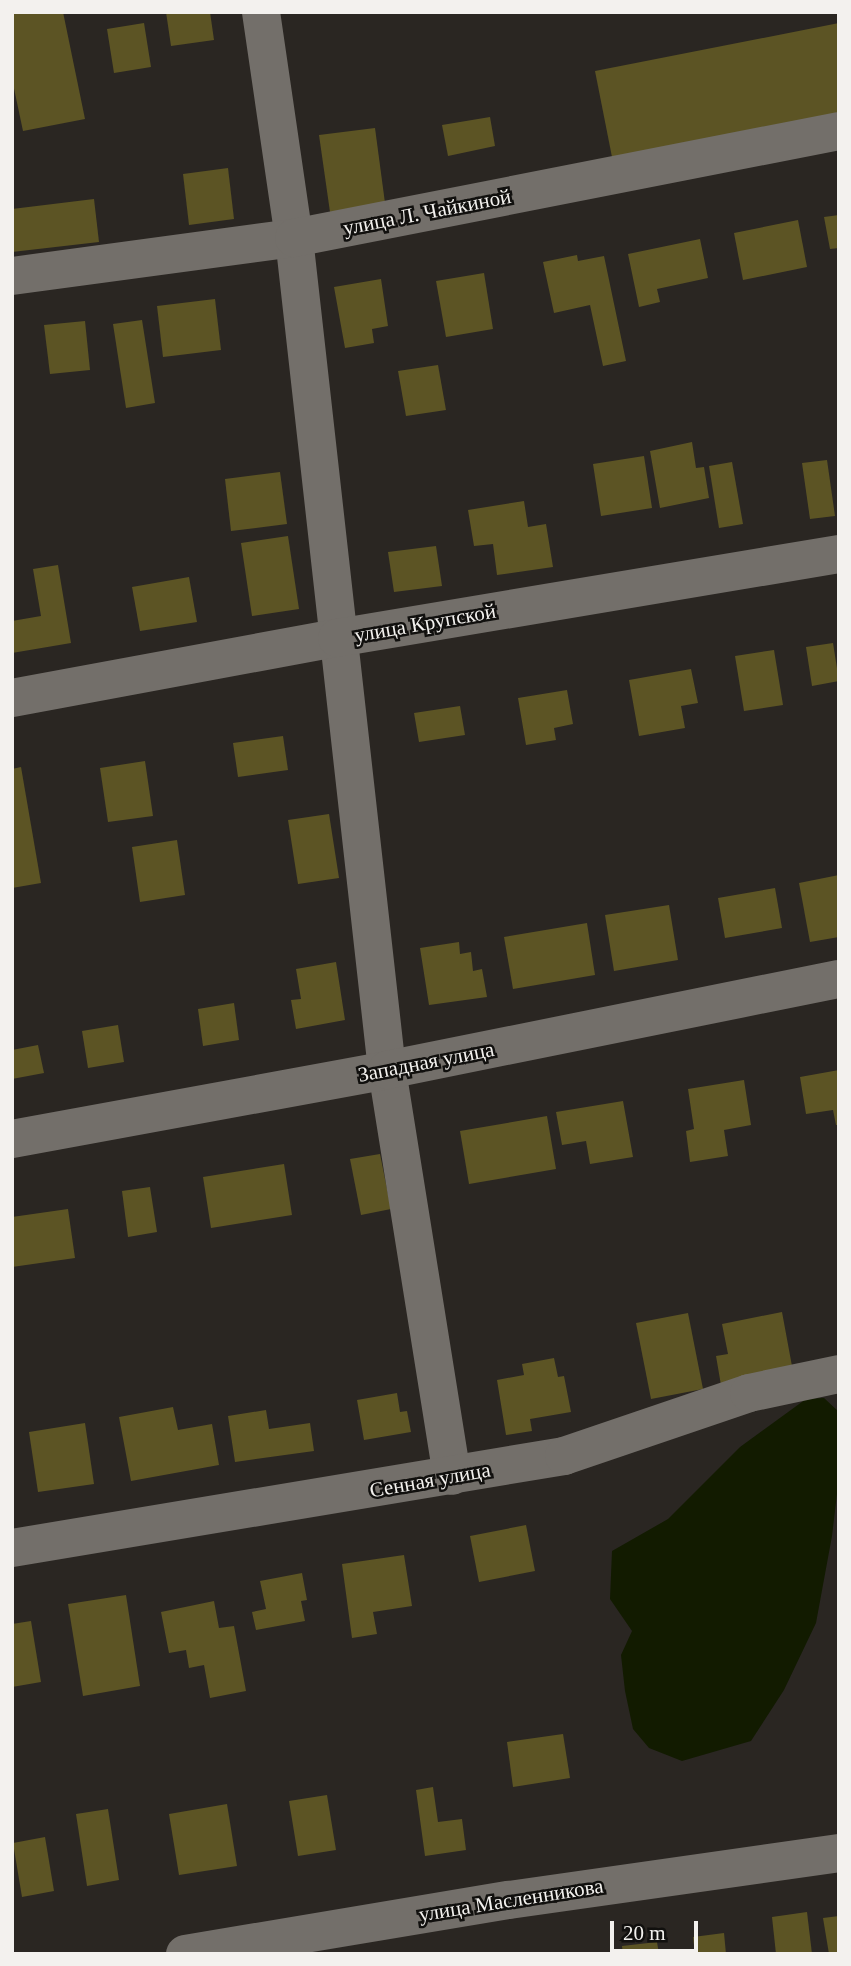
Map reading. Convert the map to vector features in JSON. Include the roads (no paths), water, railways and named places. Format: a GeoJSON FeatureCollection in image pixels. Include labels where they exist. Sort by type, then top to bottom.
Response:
{"type":"FeatureCollection","features":[{"type":"Feature","properties":{"kind":"street"},"geometry":{"type":"LineString","coordinates":[[261,12],[294,238],[387,1070],[452,1476]]}},
{"type":"Feature","properties":{"kind":"street","name":"улица Л. Чайкиной"},"geometry":{"type":"LineString","coordinates":[[12,276],[294,238],[839,131]]}},
{"type":"Feature","properties":{"kind":"street","name":"улица Крупской"},"geometry":{"type":"LineString","coordinates":[[12,698],[337,638],[839,554]]}},
{"type":"Feature","properties":{"kind":"street","name":"Западная улица"},"geometry":{"type":"LineString","coordinates":[[12,1139],[387,1070],[839,979]]}},
{"type":"Feature","properties":{"kind":"street","name":"Сенная улица"},"geometry":{"type":"LineString","coordinates":[[12,1548],[564,1456],[749,1393],[839,1374]]}},
{"type":"Feature","properties":{"kind":"street","name":"улица Масленникова"},"geometry":{"type":"LineString","coordinates":[[185,1954],[509,1900],[839,1853]]}}]}
